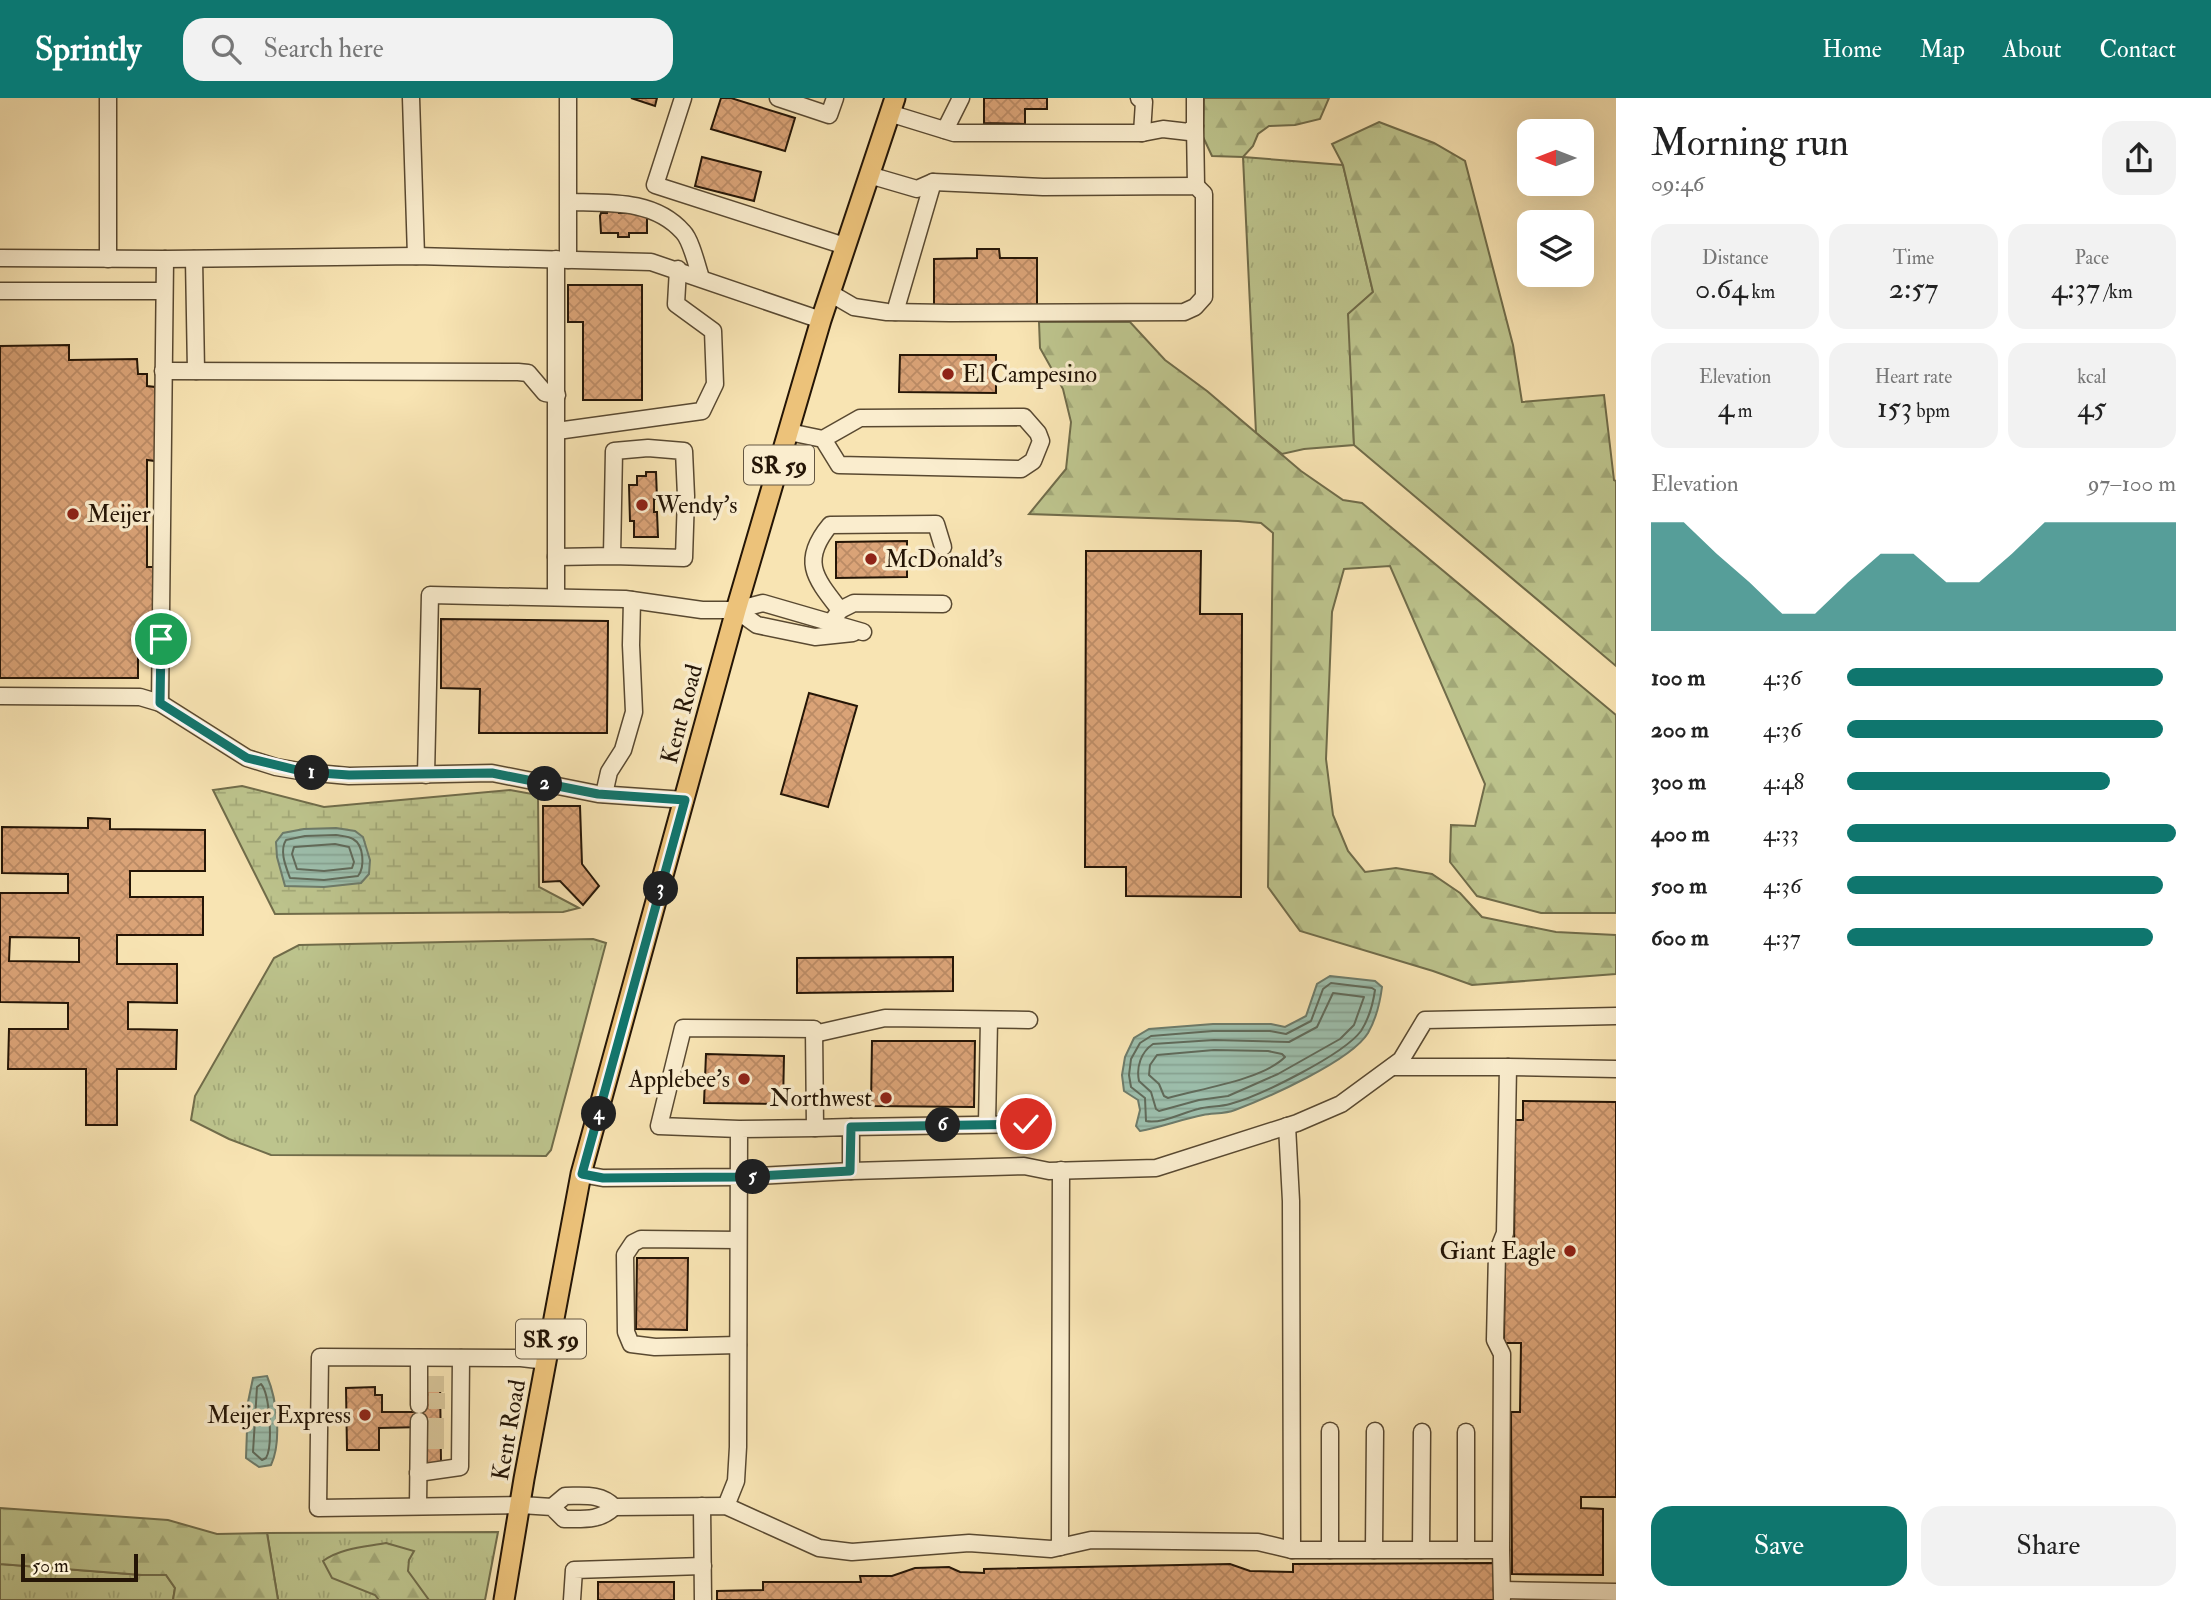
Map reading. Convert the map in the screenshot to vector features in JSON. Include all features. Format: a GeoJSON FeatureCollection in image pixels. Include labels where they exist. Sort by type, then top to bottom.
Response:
{"type":"FeatureCollection","features":[{"type":"Feature","properties":{"kind":"main road","name":"Kent Road"},"geometry":{"type":"LineString","coordinates":[[504,1600],[582,1174],[736,610],[821,320],[893,102]]}},
{"type":"Feature","properties":{"kind":"lane"},"geometry":{"type":"LineString","coordinates":[[108,98],[108,259]]}},
{"type":"Feature","properties":{"kind":"lane"},"geometry":{"type":"LineString","coordinates":[[411,98],[416,256]]}},
{"type":"Feature","properties":{"kind":"lane"},"geometry":{"type":"LineString","coordinates":[[556,597],[556,396],[562,260],[569,202],[568,98]]}},
{"type":"Feature","properties":{"kind":"lane"},"geometry":{"type":"LineString","coordinates":[[683,98],[655,185],[845,246]]}},
{"type":"Feature","properties":{"kind":"lane"},"geometry":{"type":"LineString","coordinates":[[778,98],[829,115],[835,98]]}},
{"type":"Feature","properties":{"kind":"lane"},"geometry":{"type":"LineString","coordinates":[[945,130],[961,98]]}},
{"type":"Feature","properties":{"kind":"lane"},"geometry":{"type":"LineString","coordinates":[[1139,98],[1143,103],[1142,133]]}},
{"type":"Feature","properties":{"kind":"lane"},"geometry":{"type":"LineString","coordinates":[[830,293],[854,307],[895,312],[1184,313],[1195,307],[1204,297],[1204,194],[1196,186],[1195,98]]}},
{"type":"Feature","properties":{"kind":"lane"},"geometry":{"type":"LineString","coordinates":[[893,102],[954,133],[1142,133],[1163,129],[1189,132],[1195,126]]}},
{"type":"Feature","properties":{"kind":"lane"},"geometry":{"type":"LineString","coordinates":[[869,175],[917,189],[933,183],[1043,187],[1196,186]]}},
{"type":"Feature","properties":{"kind":"lane"},"geometry":{"type":"LineString","coordinates":[[895,312],[933,183]]}},
{"type":"Feature","properties":{"kind":"lane"},"geometry":{"type":"LineString","coordinates":[[569,202],[648,208],[660,213],[684,233],[701,278]]}},
{"type":"Feature","properties":{"kind":"lane"},"geometry":{"type":"LineString","coordinates":[[0,258],[416,256],[651,262],[821,320]]}},
{"type":"Feature","properties":{"kind":"lane"},"geometry":{"type":"LineString","coordinates":[[160,703],[164,259]]}},
{"type":"Feature","properties":{"kind":"lane"},"geometry":{"type":"LineString","coordinates":[[194,259],[196,371]]}},
{"type":"Feature","properties":{"kind":"lane"},"geometry":{"type":"LineString","coordinates":[[556,431],[702,411],[715,384],[713,331],[676,304],[678,269]]}},
{"type":"Feature","properties":{"kind":"lane"},"geometry":{"type":"LineString","coordinates":[[0,291],[164,291]]}},
{"type":"Feature","properties":{"kind":"lane"},"geometry":{"type":"LineString","coordinates":[[163,371],[518,372],[528,373],[545,394],[556,396]]}},
{"type":"Feature","properties":{"kind":"lane"},"geometry":{"type":"LineString","coordinates":[[789,432],[823,439],[860,418],[1024,417],[1038,433],[1041,441],[1033,461],[1021,469],[839,465],[823,439]]}},
{"type":"Feature","properties":{"kind":"lane"},"geometry":{"type":"LineString","coordinates":[[556,557],[684,558],[684,451],[648,448],[614,451],[612,556]]}},
{"type":"Feature","properties":{"kind":"lane"},"geometry":{"type":"LineString","coordinates":[[836,617],[818,582],[812,562],[817,541],[830,525],[936,523],[943,547]]}},
{"type":"Feature","properties":{"kind":"lane"},"geometry":{"type":"LineString","coordinates":[[426,775],[430,594],[632,600],[702,610],[736,610],[763,603],[836,617],[863,632],[815,637],[757,625],[736,610]]}},
{"type":"Feature","properties":{"kind":"lane"},"geometry":{"type":"LineString","coordinates":[[604,794],[609,772],[623,750],[634,712],[632,600]]}},
{"type":"Feature","properties":{"kind":"lane"},"geometry":{"type":"LineString","coordinates":[[836,617],[855,603],[943,604]]}},
{"type":"Feature","properties":{"kind":"lane"},"geometry":{"type":"LineString","coordinates":[[0,696],[140,697],[160,703],[247,758],[305,772],[349,775],[492,773],[604,794],[685,800]]}},
{"type":"Feature","properties":{"kind":"lane"},"geometry":{"type":"LineString","coordinates":[[582,1174],[603,1178],[738,1177],[1024,1166],[1049,1171],[1156,1168],[1287,1126],[1341,1104],[1401,1060],[1424,1020],[1616,1016]]}},
{"type":"Feature","properties":{"kind":"lane"},"geometry":{"type":"LineString","coordinates":[[814,1034],[885,1018],[1029,1020]]}},
{"type":"Feature","properties":{"kind":"lane"},"geometry":{"type":"LineString","coordinates":[[986,1124],[989,1020]]}},
{"type":"Feature","properties":{"kind":"lane"},"geometry":{"type":"LineString","coordinates":[[815,1128],[814,1029],[683,1028],[659,1126],[739,1129],[815,1128],[986,1124],[1026,1124]]}},
{"type":"Feature","properties":{"kind":"lane"},"geometry":{"type":"LineString","coordinates":[[1508,1066],[1505,1233],[1497,1253],[1495,1340],[1502,1354],[1502,1595],[1616,1592]]}},
{"type":"Feature","properties":{"kind":"lane"},"geometry":{"type":"LineString","coordinates":[[1392,1067],[1616,1069]]}},
{"type":"Feature","properties":{"kind":"lane"},"geometry":{"type":"LineString","coordinates":[[1287,1126],[1291,1192],[1292,1550]]}},
{"type":"Feature","properties":{"kind":"lane"},"geometry":{"type":"LineString","coordinates":[[850,1171],[851,1127]]}},
{"type":"Feature","properties":{"kind":"lane"},"geometry":{"type":"LineString","coordinates":[[726,1506],[736,1480],[739,1129]]}},
{"type":"Feature","properties":{"kind":"lane"},"geometry":{"type":"LineString","coordinates":[[1060,1547],[1061,1170]]}},
{"type":"Feature","properties":{"kind":"lane"},"geometry":{"type":"LineString","coordinates":[[738,1240],[641,1239],[633,1243],[625,1255],[626,1332],[631,1344],[655,1347],[738,1345]]}},
{"type":"Feature","properties":{"kind":"lane"},"geometry":{"type":"LineString","coordinates":[[547,1362],[520,1358],[320,1357],[318,1508],[520,1505],[552,1507],[564,1519],[585,1519],[607,1514],[614,1507],[726,1506],[819,1548],[852,1552],[969,1544],[1051,1549],[1091,1540],[1258,1542],[1292,1550],[1501,1550]]}},
{"type":"Feature","properties":{"kind":"lane"},"geometry":{"type":"LineString","coordinates":[[418,1473],[460,1467],[436,1413],[419,1358]]}},
{"type":"Feature","properties":{"kind":"lane"},"geometry":{"type":"LineString","coordinates":[[418,1506],[418,1473],[436,1413],[461,1358]]}},
{"type":"Feature","properties":{"kind":"lane"},"geometry":{"type":"LineString","coordinates":[[1330,1431],[1330,1550]]}},
{"type":"Feature","properties":{"kind":"lane"},"geometry":{"type":"LineString","coordinates":[[1374,1550],[1375,1431]]}},
{"type":"Feature","properties":{"kind":"lane"},"geometry":{"type":"LineString","coordinates":[[1421,1550],[1422,1432]]}},
{"type":"Feature","properties":{"kind":"lane"},"geometry":{"type":"LineString","coordinates":[[1466,1433],[1466,1550]]}},
{"type":"Feature","properties":{"kind":"lane"},"geometry":{"type":"LineString","coordinates":[[702,1506],[703,1600]]}},
{"type":"Feature","properties":{"kind":"lane"},"geometry":{"type":"LineString","coordinates":[[572,1600],[574,1570],[703,1566]]}},
{"type":"Feature","properties":{"kind":"green space"},"geometry":{"type":"Polygon","coordinates":[[[1204,98],[1329,98],[1320,119],[1295,125],[1269,126],[1258,134],[1253,146],[1243,157],[1212,156],[1203,137],[1204,98]]]}},
{"type":"Feature","properties":{"kind":"green space"},"geometry":{"type":"Polygon","coordinates":[[[1379,122],[1434,143],[1465,161],[1513,345],[1522,402],[1604,395],[1616,481],[1616,666],[1354,445],[1348,314],[1373,292],[1343,165],[1332,144],[1379,122]]]}},
{"type":"Feature","properties":{"kind":"green space"},"geometry":{"type":"Polygon","coordinates":[[[1243,157],[1343,165],[1373,292],[1349,314],[1354,445],[1304,449],[1282,454],[1256,433],[1243,157]]]}},
{"type":"Feature","properties":{"kind":"green space"},"geometry":{"type":"Polygon","coordinates":[[[1039,322],[1130,322],[1165,360],[1207,391],[1301,471],[1343,500],[1362,503],[1616,715],[1616,913],[1541,913],[1477,896],[1450,862],[1451,825],[1475,826],[1485,784],[1390,566],[1344,569],[1332,612],[1326,759],[1333,815],[1348,851],[1365,872],[1396,868],[1432,874],[1460,893],[1482,917],[1556,932],[1616,935],[1616,974],[1472,985],[1300,931],[1268,887],[1273,533],[1261,523],[1238,521],[1029,514],[1066,469],[1071,422],[1063,389],[1040,348],[1039,322]]]}},
{"type":"Feature","properties":{"kind":"green space"},"geometry":{"type":"Polygon","coordinates":[[[242,786],[324,807],[510,790],[538,795],[539,887],[579,908],[563,912],[275,914],[213,790],[242,786]]]}},
{"type":"Feature","properties":{"kind":"green space"},"geometry":{"type":"Polygon","coordinates":[[[593,939],[606,943],[551,1150],[546,1156],[271,1155],[229,1139],[191,1120],[195,1096],[274,958],[299,945],[593,939]]]}},
{"type":"Feature","properties":{"kind":"green space"},"geometry":{"type":"Polygon","coordinates":[[[0,1508],[168,1520],[217,1534],[267,1533],[278,1600],[173,1600],[175,1588],[166,1575],[0,1564],[0,1508]]]}},
{"type":"Feature","properties":{"kind":"green space"},"geometry":{"type":"Polygon","coordinates":[[[498,1532],[485,1600],[278,1600],[267,1533],[498,1532]]]}},
{"type":"Feature","properties":{"kind":"green space"},"geometry":{"type":"Polygon","coordinates":[[[386,1543],[414,1551],[409,1560],[408,1571],[429,1600],[379,1600],[375,1595],[332,1578],[323,1561],[345,1551],[386,1543]]]}},
{"type":"Feature","properties":{"kind":"green space"},"geometry":{"type":"Polygon","coordinates":[[[0,1564],[166,1575],[175,1588],[173,1600],[0,1600],[0,1564]]]}},
{"type":"Feature","properties":{"kind":"water"},"geometry":{"type":"Polygon","coordinates":[[[336,828],[355,831],[363,837],[370,860],[369,874],[361,883],[324,887],[285,886],[276,842],[283,833],[336,828]]]}},
{"type":"Feature","properties":{"kind":"water"},"geometry":{"type":"Polygon","coordinates":[[[1330,976],[1375,981],[1382,987],[1377,1011],[1368,1033],[1345,1055],[1287,1088],[1235,1110],[1207,1114],[1140,1131],[1136,1126],[1140,1110],[1138,1100],[1124,1091],[1122,1075],[1125,1057],[1134,1038],[1149,1029],[1213,1024],[1271,1024],[1285,1027],[1306,1016],[1317,984],[1330,976]]]}},
{"type":"Feature","properties":{"kind":"water"},"geometry":{"type":"Polygon","coordinates":[[[267,1376],[276,1408],[277,1433],[271,1465],[259,1467],[246,1458],[248,1402],[253,1378],[267,1376]]]}},
{"type":"Feature","properties":{"kind":"building"},"geometry":{"type":"Polygon","coordinates":[[[631,98],[657,98],[655,106],[631,98]]]}},
{"type":"Feature","properties":{"kind":"building"},"geometry":{"type":"Polygon","coordinates":[[[721,98],[731,98],[795,118],[785,151],[711,129],[721,98]]]}},
{"type":"Feature","properties":{"kind":"building"},"geometry":{"type":"Polygon","coordinates":[[[984,98],[1047,98],[1047,109],[1025,109],[1025,124],[984,123],[984,98]]]}},
{"type":"Feature","properties":{"kind":"building"},"geometry":{"type":"Polygon","coordinates":[[[702,157],[761,172],[754,201],[695,186],[702,157]]]}},
{"type":"Feature","properties":{"kind":"building"},"geometry":{"type":"Polygon","coordinates":[[[607,210],[647,213],[647,233],[629,233],[629,237],[618,237],[618,233],[601,233],[600,216],[601,213],[607,213],[607,210]]]}},
{"type":"Feature","properties":{"kind":"building"},"geometry":{"type":"Polygon","coordinates":[[[977,249],[999,249],[1000,258],[1037,258],[1037,307],[934,308],[934,259],[977,258],[977,249]]]}},
{"type":"Feature","properties":{"kind":"building"},"geometry":{"type":"Polygon","coordinates":[[[568,285],[642,285],[642,400],[583,400],[583,322],[568,322],[568,285]]]}},
{"type":"Feature","properties":{"kind":"building","name":"Meijer"},"geometry":{"type":"Polygon","coordinates":[[[69,345],[69,360],[137,359],[138,374],[147,374],[147,386],[155,387],[155,461],[147,460],[147,567],[155,567],[155,640],[146,641],[146,657],[138,657],[138,678],[0,678],[0,346],[69,345]]]}},
{"type":"Feature","properties":{"kind":"building","name":"El Campesino"},"geometry":{"type":"Polygon","coordinates":[[[900,355],[996,355],[996,393],[899,392],[900,355]]]}},
{"type":"Feature","properties":{"kind":"building","name":"Wendy's"},"geometry":{"type":"Polygon","coordinates":[[[646,472],[656,472],[657,499],[654,499],[654,512],[657,512],[658,537],[634,537],[634,521],[630,521],[629,485],[637,485],[637,476],[646,476],[646,472]]]}},
{"type":"Feature","properties":{"kind":"building","name":"McDonald's"},"geometry":{"type":"Polygon","coordinates":[[[907,541],[907,577],[836,578],[836,542],[907,541]]]}},
{"type":"Feature","properties":{"kind":"building"},"geometry":{"type":"Polygon","coordinates":[[[1086,551],[1201,551],[1200,614],[1242,614],[1241,897],[1126,896],[1126,867],[1085,867],[1086,551]]]}},
{"type":"Feature","properties":{"kind":"building"},"geometry":{"type":"Polygon","coordinates":[[[441,619],[608,621],[607,733],[479,733],[480,689],[441,688],[441,619]]]}},
{"type":"Feature","properties":{"kind":"building"},"geometry":{"type":"Polygon","coordinates":[[[809,693],[857,706],[828,807],[781,794],[809,693]]]}},
{"type":"Feature","properties":{"kind":"building"},"geometry":{"type":"Polygon","coordinates":[[[543,806],[580,806],[582,864],[599,886],[583,905],[560,881],[543,882],[543,806]]]}},
{"type":"Feature","properties":{"kind":"building"},"geometry":{"type":"Polygon","coordinates":[[[88,818],[110,819],[110,829],[205,830],[205,871],[130,871],[130,897],[203,897],[203,935],[117,935],[117,964],[177,964],[177,1003],[128,1002],[128,1029],[177,1030],[176,1069],[117,1069],[117,1125],[86,1125],[86,1069],[8,1069],[9,1029],[68,1029],[68,1003],[0,1002],[0,893],[68,893],[68,874],[2,873],[2,827],[88,828],[88,818]],[[10,937],[9,961],[79,962],[79,938],[10,937]]]}},
{"type":"Feature","properties":{"kind":"building"},"geometry":{"type":"Polygon","coordinates":[[[953,957],[953,991],[797,993],[797,958],[953,957]]]}},
{"type":"Feature","properties":{"kind":"building"},"geometry":{"type":"Polygon","coordinates":[[[872,1041],[975,1041],[974,1107],[871,1106],[872,1041]]]}},
{"type":"Feature","properties":{"kind":"building","name":"Applebee's"},"geometry":{"type":"Polygon","coordinates":[[[706,1054],[784,1056],[783,1104],[704,1103],[706,1054]]]}},
{"type":"Feature","properties":{"kind":"building"},"geometry":{"type":"Polygon","coordinates":[[[1523,1101],[1616,1102],[1616,1497],[1581,1497],[1581,1508],[1603,1509],[1603,1575],[1512,1574],[1511,1412],[1520,1412],[1521,1343],[1504,1343],[1505,1256],[1514,1256],[1515,1120],[1523,1120],[1523,1101]]]}},
{"type":"Feature","properties":{"kind":"building"},"geometry":{"type":"Polygon","coordinates":[[[637,1258],[688,1258],[687,1330],[636,1329],[637,1258]]]}},
{"type":"Feature","properties":{"kind":"building"},"geometry":{"type":"Polygon","coordinates":[[[423,1377],[440,1377],[441,1463],[423,1463],[423,1427],[379,1428],[379,1450],[347,1450],[346,1388],[375,1387],[375,1395],[382,1395],[382,1412],[423,1412],[423,1377]]]}},
{"type":"Feature","properties":{"kind":"building"},"geometry":{"type":"Polygon","coordinates":[[[1496,1563],[1497,1600],[717,1600],[717,1591],[763,1590],[763,1582],[861,1582],[860,1576],[892,1576],[915,1568],[949,1567],[960,1572],[984,1573],[984,1569],[1230,1564],[1250,1571],[1293,1572],[1293,1564],[1496,1563]]]}},
{"type":"Feature","properties":{"kind":"building"},"geometry":{"type":"Polygon","coordinates":[[[598,1582],[674,1582],[674,1600],[598,1600],[598,1582]]]}},
{"type":"Feature","properties":{"kind":"tunnel"},"geometry":{"type":"LineString","coordinates":[[428,1384],[444,1384]]}},
{"type":"Feature","properties":{"kind":"tunnel"},"geometry":{"type":"LineString","coordinates":[[429,1401],[445,1401]]}},
{"type":"Feature","properties":{"kind":"tunnel"},"geometry":{"type":"LineString","coordinates":[[428,1426],[444,1426]]}},
{"type":"Feature","properties":{"kind":"tunnel"},"geometry":{"type":"LineString","coordinates":[[428,1441],[445,1441]]}},
{"type":"Feature","properties":{"kind":"place","name":"El Campesino"},"geometry":{"type":"Point","coordinates":[948,374]}},
{"type":"Feature","properties":{"kind":"place","name":"Wendy's"},"geometry":{"type":"Point","coordinates":[642,505]}},
{"type":"Feature","properties":{"kind":"place","name":"Meijer"},"geometry":{"type":"Point","coordinates":[73,514]}},
{"type":"Feature","properties":{"kind":"place","name":"McDonald's"},"geometry":{"type":"Point","coordinates":[871,559]}},
{"type":"Feature","properties":{"kind":"place","name":"Applebee's"},"geometry":{"type":"Point","coordinates":[744,1079]}},
{"type":"Feature","properties":{"kind":"place","name":"Northwest"},"geometry":{"type":"Point","coordinates":[886,1098]}},
{"type":"Feature","properties":{"kind":"place","name":"Giant Eagle"},"geometry":{"type":"Point","coordinates":[1570,1251]}},
{"type":"Feature","properties":{"kind":"place","name":"Meijer Express"},"geometry":{"type":"Point","coordinates":[365,1415]}},
{"type":"Feature","properties":{"kind":"route"},"geometry":{"type":"LineString","coordinates":[[161,639],[160,703],[247,758],[276,767],[349,775],[492,773],[598,794],[685,800],[582,1174],[603,1178],[738,1177],[850,1171],[851,1127],[1026,1124]]}}]}
